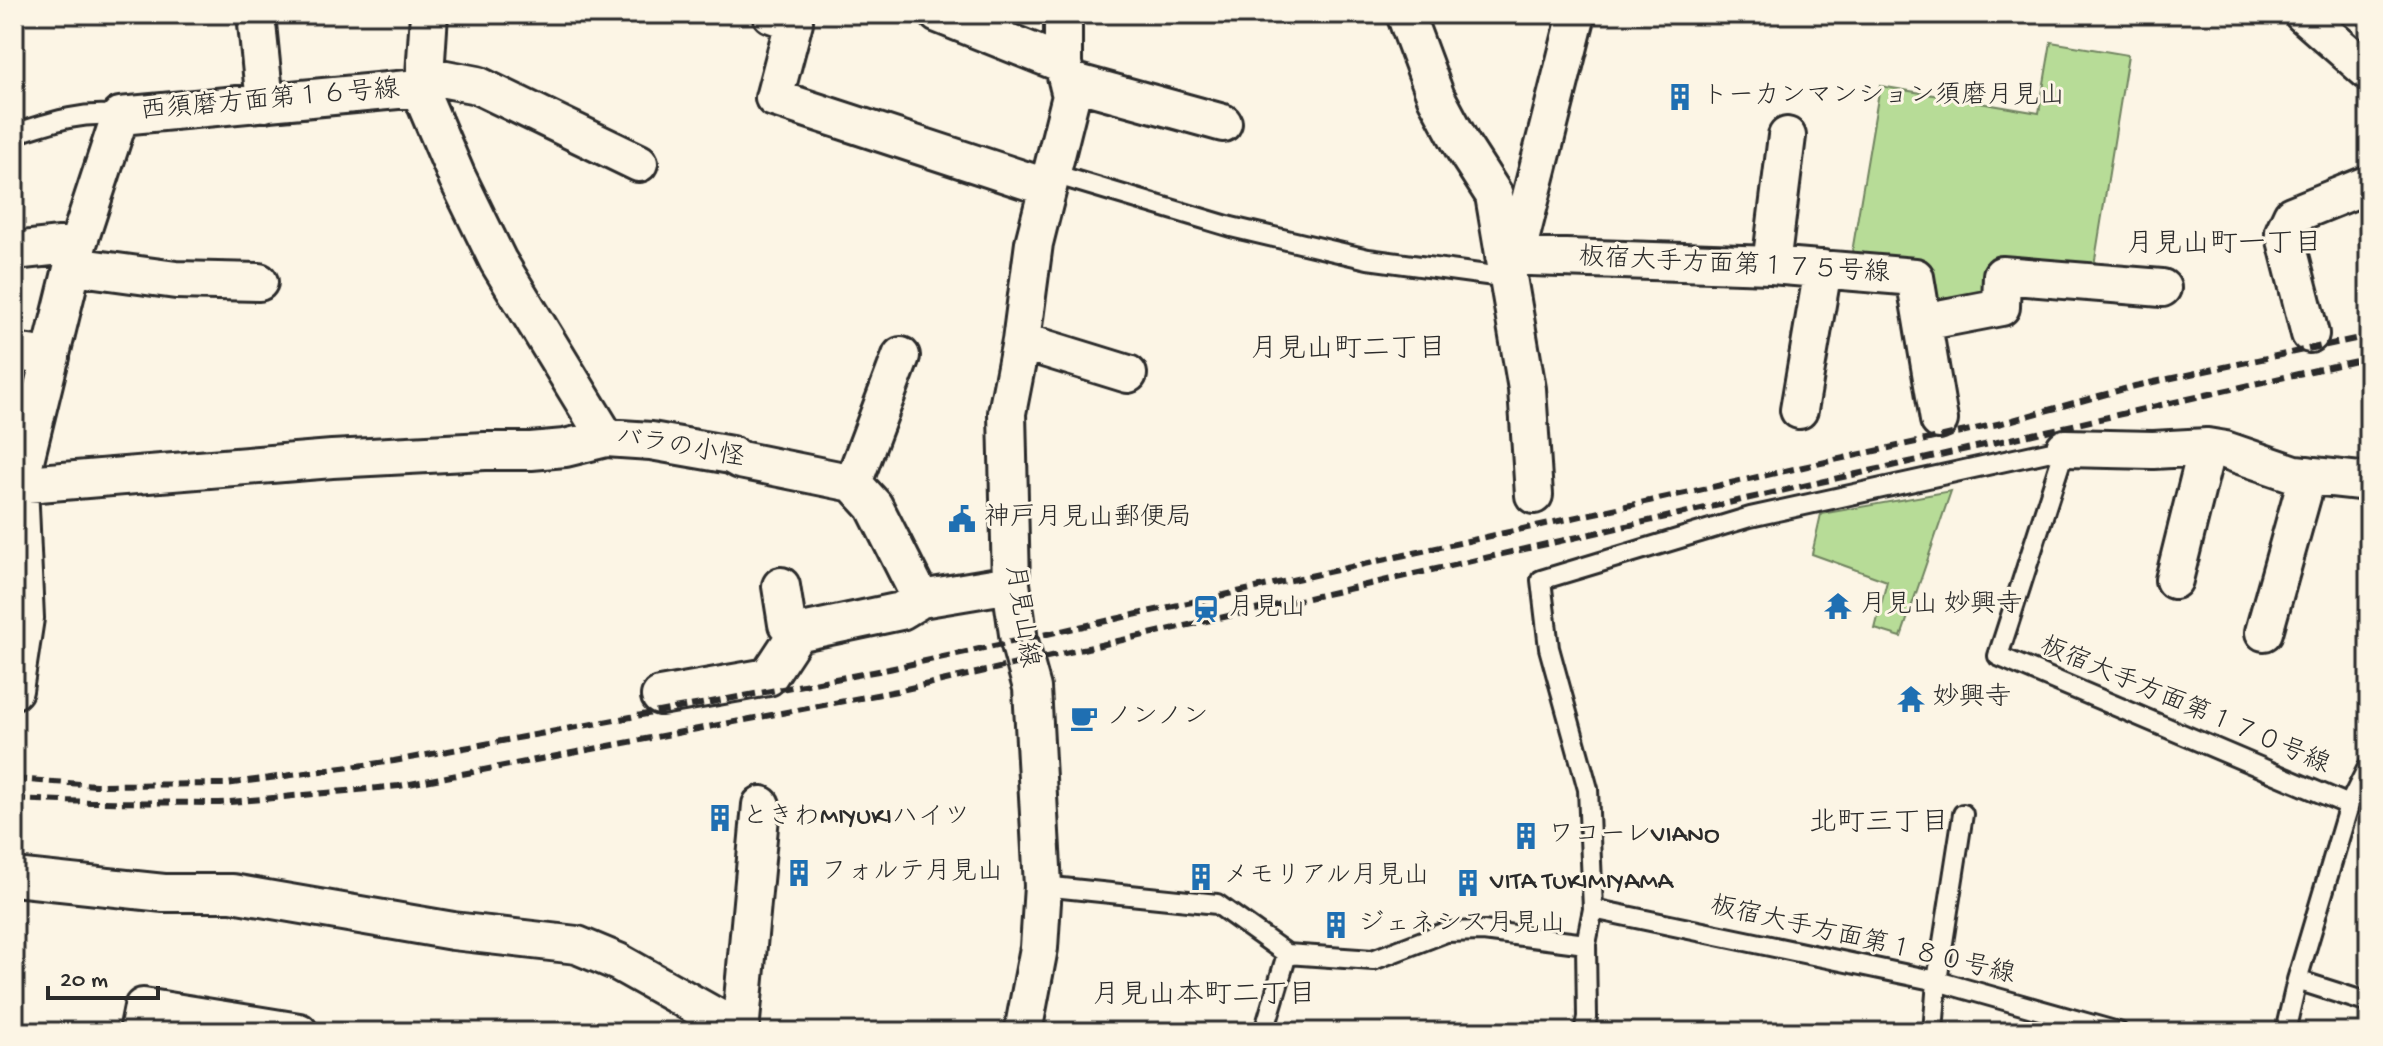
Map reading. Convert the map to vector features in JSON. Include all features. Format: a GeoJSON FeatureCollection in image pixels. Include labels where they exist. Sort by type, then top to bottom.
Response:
{"type":"FeatureCollection","features":[{"type":"Feature","properties":{"kind":"street"},"geometry":{"type":"LineString","coordinates":[[256,14],[265,103]]}},
{"type":"Feature","properties":{"kind":"street","name":"バラの小怪"},"geometry":{"type":"LineString","coordinates":[[429,14],[422,82],[457,177],[498,261],[606,438],[651,441],[731,455],[740,460],[853,483]]}},
{"type":"Feature","properties":{"kind":"street"},"geometry":{"type":"LineString","coordinates":[[774,14],[794,22],[774,98],[1048,180]]}},
{"type":"Feature","properties":{"kind":"street"},"geometry":{"type":"LineString","coordinates":[[938,14],[1065,72],[1223,123]]}},
{"type":"Feature","properties":{"kind":"street","name":"月見山線"},"geometry":{"type":"LineString","coordinates":[[1023,1032],[1039,948],[1043,886],[1032,688],[1019,641],[1011,584],[1007,413],[1021,341],[1034,243],[1071,96],[1065,72],[1063,14]]}},
{"type":"Feature","properties":{"kind":"street"},"geometry":{"type":"LineString","coordinates":[[1405,14],[1436,97],[1494,195],[1509,264],[1527,389],[1534,495]]}},
{"type":"Feature","properties":{"kind":"street"},"geometry":{"type":"LineString","coordinates":[[1509,264],[1577,14]]}},
{"type":"Feature","properties":{"kind":"street"},"geometry":{"type":"LineString","coordinates":[[2303,14],[2369,72]]}},
{"type":"Feature","properties":{"kind":"street","name":"西須磨方面第１６号線"},"geometry":{"type":"LineString","coordinates":[[14,690],[25,618],[17,485],[75,255],[120,116],[265,103],[422,82],[477,85],[639,163]]}},
{"type":"Feature","properties":{"kind":"street"},"geometry":{"type":"LineString","coordinates":[[1771,265],[1787,136]]}},
{"type":"Feature","properties":{"kind":"street"},"geometry":{"type":"LineString","coordinates":[[2310,334],[2284,232],[2292,215],[2369,184]]}},
{"type":"Feature","properties":{"kind":"street"},"geometry":{"type":"LineString","coordinates":[[14,251],[75,255],[176,280],[259,282]]}},
{"type":"Feature","properties":{"kind":"street","name":"板宿大手方面第１７５号線"},"geometry":{"type":"LineString","coordinates":[[1509,264],[1771,265],[1915,277],[1939,420]]}},
{"type":"Feature","properties":{"kind":"street"},"geometry":{"type":"LineString","coordinates":[[1799,410],[1823,269]]}},
{"type":"Feature","properties":{"kind":"street"},"geometry":{"type":"LineString","coordinates":[[1923,322],[2001,307],[2002,275],[2162,288]]}},
{"type":"Feature","properties":{"kind":"street"},"geometry":{"type":"LineString","coordinates":[[1021,341],[1128,374]]}},
{"type":"Feature","properties":{"kind":"street"},"geometry":{"type":"LineString","coordinates":[[14,352],[51,357]]}},
{"type":"Feature","properties":{"kind":"street"},"geometry":{"type":"LineString","coordinates":[[901,356],[853,483],[874,506],[921,599]]}},
{"type":"Feature","properties":{"kind":"street"},"geometry":{"type":"LineString","coordinates":[[17,485],[332,459],[531,451],[565,448],[606,438]]}},
{"type":"Feature","properties":{"kind":"street"},"geometry":{"type":"LineString","coordinates":[[2174,580],[2207,447]]}},
{"type":"Feature","properties":{"kind":"street"},"geometry":{"type":"LineString","coordinates":[[2065,448],[2153,450],[2207,447],[2225,450],[2295,474],[2369,482]]}},
{"type":"Feature","properties":{"kind":"street"},"geometry":{"type":"LineString","coordinates":[[2264,632],[2308,475]]}},
{"type":"Feature","properties":{"kind":"street"},"geometry":{"type":"LineString","coordinates":[[660,696],[768,677],[797,633],[901,611],[921,599],[1011,584]]}},
{"type":"Feature","properties":{"kind":"street"},"geometry":{"type":"LineString","coordinates":[[781,586],[787,624],[797,633]]}},
{"type":"Feature","properties":{"kind":"street"},"geometry":{"type":"LineString","coordinates":[[14,877],[164,893],[232,893],[453,931],[577,945],[618,962],[740,1032],[761,805]]}},
{"type":"Feature","properties":{"kind":"street"},"geometry":{"type":"LineString","coordinates":[[138,1032],[143,1007],[299,1032]]}},
{"type":"Feature","properties":{"kind":"lane","name":"西須磨方面第１６号線"},"geometry":{"type":"LineString","coordinates":[[14,134],[68,116],[120,116]]}},
{"type":"Feature","properties":{"kind":"lane"},"geometry":{"type":"LineString","coordinates":[[1048,180],[1368,259],[1509,264]]}},
{"type":"Feature","properties":{"kind":"lane"},"geometry":{"type":"LineString","coordinates":[[1584,1032],[1587,1017],[1586,944],[1593,909],[1588,789],[1549,648],[1541,580],[1750,517],[2065,448]]}},
{"type":"Feature","properties":{"kind":"lane","name":"板宿大手方面第１７０号線"},"geometry":{"type":"LineString","coordinates":[[2065,448],[1998,656],[2349,805]]}},
{"type":"Feature","properties":{"kind":"lane"},"geometry":{"type":"LineString","coordinates":[[2285,1032],[2297,980],[2349,805],[2369,765]]}},
{"type":"Feature","properties":{"kind":"lane"},"geometry":{"type":"LineString","coordinates":[[1933,1032],[1937,981],[1963,814]]}},
{"type":"Feature","properties":{"kind":"lane"},"geometry":{"type":"LineString","coordinates":[[1043,886],[1217,904],[1287,954],[1373,960],[1446,932],[1483,931],[1586,944]]}},
{"type":"Feature","properties":{"kind":"lane","name":"板宿大手方面第１８０号線"},"geometry":{"type":"LineString","coordinates":[[1593,909],[1937,981],[2118,1032]]}},
{"type":"Feature","properties":{"kind":"lane"},"geometry":{"type":"LineString","coordinates":[[1264,1032],[1287,954]]}},
{"type":"Feature","properties":{"kind":"lane"},"geometry":{"type":"LineString","coordinates":[[2297,980],[2369,1003]]}},
{"type":"Feature","properties":{"kind":"green space"},"geometry":{"type":"Polygon","coordinates":[[[2051,42],[2128,55],[2093,272],[1932,309],[1851,258],[1880,86],[2039,113],[2051,42]]]}},
{"type":"Feature","properties":{"kind":"green space"},"geometry":{"type":"Polygon","coordinates":[[[1951,491],[1901,637],[1875,629],[1887,581],[1812,554],[1821,514],[1951,491]]]}},
{"type":"Feature","properties":{"kind":"railway"},"geometry":{"type":"LineString","coordinates":[[14,779],[95,785],[226,784],[394,761],[889,669],[2002,423],[2135,386],[2369,336]]}},
{"type":"Feature","properties":{"kind":"railway"},"geometry":{"type":"LineString","coordinates":[[14,799],[220,803],[399,786],[897,691],[2369,358]]}},
{"type":"Feature","properties":{"kind":"place","name":"トーカンマンション須磨月見山"},"geometry":{"type":"Point","coordinates":[1680,97]}},
{"type":"Feature","properties":{"kind":"place","name":"神戸月見山郵便局"},"geometry":{"type":"Point","coordinates":[962,519]}},
{"type":"Feature","properties":{"kind":"place","name":"月見山 妙興寺"},"geometry":{"type":"Point","coordinates":[1838,606]}},
{"type":"Feature","properties":{"kind":"place","name":"月見山"},"geometry":{"type":"Point","coordinates":[1206,609]}},
{"type":"Feature","properties":{"kind":"place","name":"妙興寺"},"geometry":{"type":"Point","coordinates":[1911,699]}},
{"type":"Feature","properties":{"kind":"place","name":"ノンノン"},"geometry":{"type":"Point","coordinates":[1084,718]}},
{"type":"Feature","properties":{"kind":"place","name":"ときわMIYUKIハイツ"},"geometry":{"type":"Point","coordinates":[720,818]}},
{"type":"Feature","properties":{"kind":"place","name":"ワコーレVIANO"},"geometry":{"type":"Point","coordinates":[1526,836]}},
{"type":"Feature","properties":{"kind":"place","name":"フォルテ月見山"},"geometry":{"type":"Point","coordinates":[799,873]}},
{"type":"Feature","properties":{"kind":"place","name":"メモリアル月見山"},"geometry":{"type":"Point","coordinates":[1201,877]}},
{"type":"Feature","properties":{"kind":"place","name":"VITA TUKIMIYAMA"},"geometry":{"type":"Point","coordinates":[1468,883]}},
{"type":"Feature","properties":{"kind":"place","name":"ジェネシス月見山"},"geometry":{"type":"Point","coordinates":[1336,925]}},
{"type":"Feature","properties":{"kind":"district","name":"月見山町一丁目"},"geometry":{"type":"Point","coordinates":[2224,245]}},
{"type":"Feature","properties":{"kind":"district","name":"月見山町二丁目"},"geometry":{"type":"Point","coordinates":[1348,350]}},
{"type":"Feature","properties":{"kind":"district","name":"北町三丁目"},"geometry":{"type":"Point","coordinates":[1879,824]}},
{"type":"Feature","properties":{"kind":"district","name":"月見山本町二丁目"},"geometry":{"type":"Point","coordinates":[1204,996]}}]}
